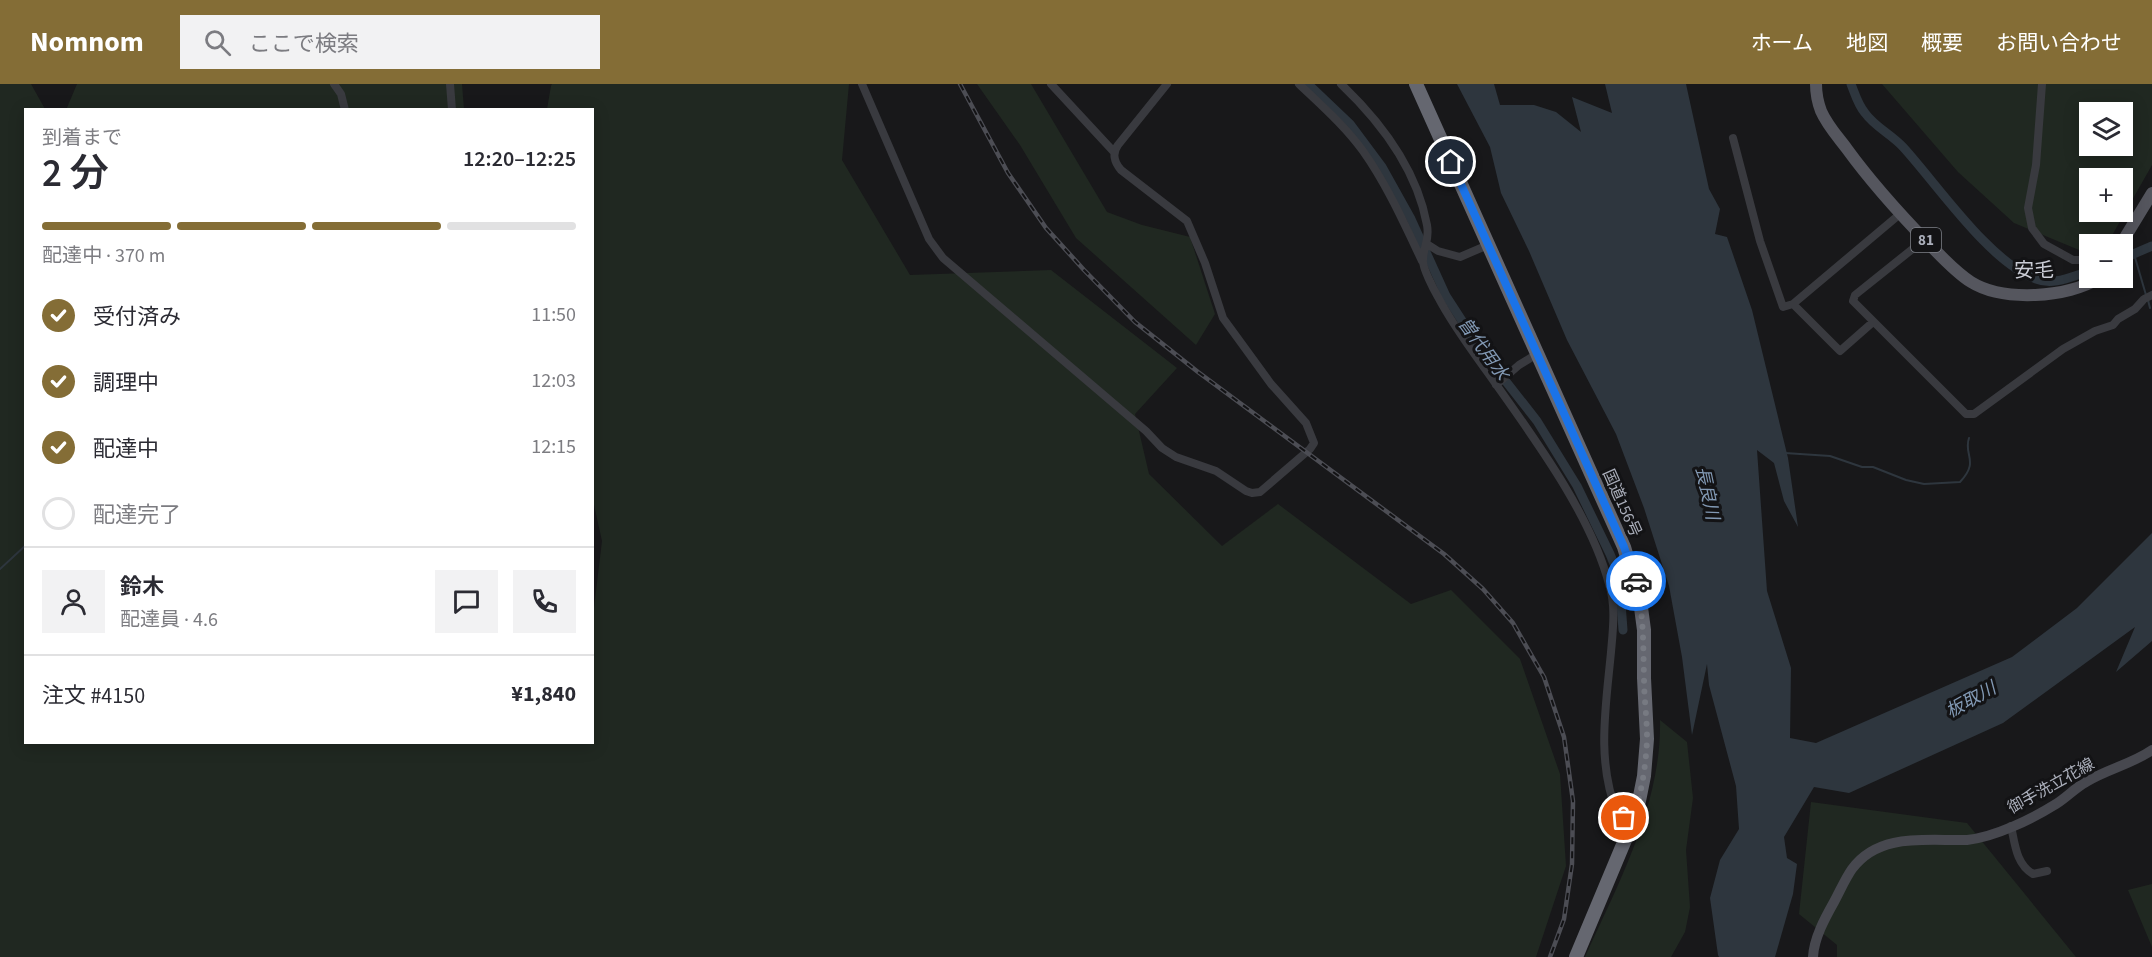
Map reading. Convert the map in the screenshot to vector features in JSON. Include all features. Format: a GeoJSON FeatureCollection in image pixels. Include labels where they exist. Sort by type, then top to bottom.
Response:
{"type":"FeatureCollection","features":[{"type":"Feature","properties":{"kind":"highway","name":"国道156号"},"geometry":{"type":"LineString","coordinates":[[1416,84],[1624,547],[1640,600],[1644,630],[1647,739],[1644,776],[1633,821],[1576,957]]}},
{"type":"Feature","properties":{"kind":"main road","name":"81"},"geometry":{"type":"LineString","coordinates":[[1816,84],[1821,110],[1829,125],[1874,186],[1924,239],[1965,277],[1989,290],[2017,295],[2048,294],[2079,287]]}},
{"type":"Feature","properties":{"kind":"main road"},"geometry":{"type":"LineString","coordinates":[[2127,234],[2152,193]]}},
{"type":"Feature","properties":{"kind":"main road","name":"御手洗立花線"},"geometry":{"type":"LineString","coordinates":[[1813,957],[1813,950],[1823,924],[1835,900],[1852,869],[1868,854],[1894,842],[1978,839],[2011,826],[2057,803],[2086,781],[2140,759],[2152,750]]}},
{"type":"Feature","properties":{"kind":"street"},"geometry":{"type":"LineString","coordinates":[[334,84],[341,94],[344,108]]}},
{"type":"Feature","properties":{"kind":"street"},"geometry":{"type":"LineString","coordinates":[[450,84],[452,108]]}},
{"type":"Feature","properties":{"kind":"street"},"geometry":{"type":"LineString","coordinates":[[862,84],[929,239],[944,258],[1146,431],[1162,448],[1176,457],[1216,471],[1251,494],[1260,492],[1310,449],[1314,443],[1306,423],[1271,384],[1224,318],[1205,263],[1187,221],[1121,170],[1114,152],[1051,84]]}},
{"type":"Feature","properties":{"kind":"street"},"geometry":{"type":"LineString","coordinates":[[1114,152],[1167,84]]}},
{"type":"Feature","properties":{"kind":"street"},"geometry":{"type":"LineString","coordinates":[[1299,84],[1363,151],[1389,193],[1423,258],[1438,297],[1458,332],[1501,381],[1593,538],[1610,586],[1613,608],[1604,714],[1604,753],[1610,792],[1617,813],[1633,821]]}},
{"type":"Feature","properties":{"kind":"street"},"geometry":{"type":"LineString","coordinates":[[1341,84],[1384,133],[1398,152],[1417,187],[1429,238],[1423,258]]}},
{"type":"Feature","properties":{"kind":"street"},"geometry":{"type":"LineString","coordinates":[[2042,84],[2037,165],[2028,208],[2032,228],[2044,244],[2073,260],[2079,260]]}},
{"type":"Feature","properties":{"kind":"street"},"geometry":{"type":"LineString","coordinates":[[1733,138],[1760,241],[1783,307],[1793,304],[1900,214]]}},
{"type":"Feature","properties":{"kind":"street"},"geometry":{"type":"LineString","coordinates":[[1924,239],[1855,295],[1853,302],[1963,412],[1969,415],[2005,393],[2063,349],[2095,331],[2113,325],[2152,295]]}},
{"type":"Feature","properties":{"kind":"street"},"geometry":{"type":"LineString","coordinates":[[1427,246],[1460,257],[1488,245]]}},
{"type":"Feature","properties":{"kind":"street"},"geometry":{"type":"LineString","coordinates":[[1793,304],[1839,351],[1873,322]]}},
{"type":"Feature","properties":{"kind":"street"},"geometry":{"type":"LineString","coordinates":[[1501,381],[1519,365],[1537,354]]}},
{"type":"Feature","properties":{"kind":"street"},"geometry":{"type":"LineString","coordinates":[[2011,826],[2019,859],[2027,870],[2034,874],[2047,871]]}},
{"type":"Feature","properties":{"kind":"shaded area"},"geometry":{"type":"Polygon","coordinates":[[[0,84],[31,84],[44,108],[24,108],[24,744],[594,744],[594,607],[602,541],[594,505],[594,108],[547,108],[551,86],[552,84],[849,84],[842,160],[910,275],[1051,270],[1177,368],[1135,414],[1149,474],[1222,546],[1278,504],[1411,604],[1451,590],[1520,659],[1560,774],[1566,866],[1536,957],[0,957],[0,84]]]}},
{"type":"Feature","properties":{"kind":"shaded area"},"geometry":{"type":"Polygon","coordinates":[[[77,84],[462,84],[464,108],[67,108],[77,84]]]}},
{"type":"Feature","properties":{"kind":"shaded area"},"geometry":{"type":"Polygon","coordinates":[[[977,84],[1031,84],[1107,212],[1142,225],[1190,237],[1215,314],[1196,345],[1076,238],[1020,145],[977,84]]]}},
{"type":"Feature","properties":{"kind":"shaded area"},"geometry":{"type":"Polygon","coordinates":[[[1882,84],[2152,84],[2152,165],[2133,198],[2133,168],[2079,168],[2079,222],[2120,222],[2113,234],[2079,234],[2079,250],[2014,223],[1958,172],[1882,84]]]}},
{"type":"Feature","properties":{"kind":"shaded area"},"geometry":{"type":"Polygon","coordinates":[[[1660,720],[1687,742],[1693,798],[1686,850],[1690,907],[1685,932],[1671,957],[1585,957],[1624,872],[1646,812],[1659,751],[1660,720]]]}},
{"type":"Feature","properties":{"kind":"shaded area"},"geometry":{"type":"Polygon","coordinates":[[[1811,802],[1967,823],[2076,957],[1837,957],[1837,945],[1799,914],[1811,802]]]}},
{"type":"Feature","properties":{"kind":"shaded area"},"geometry":{"type":"Polygon","coordinates":[[[2152,884],[2152,947],[2128,890],[2152,884]]]}},
{"type":"Feature","properties":{"kind":"water"},"geometry":{"type":"Polygon","coordinates":[[[1457,84],[1494,84],[1500,105],[1534,105],[1556,112],[1581,132],[1572,97],[1612,113],[1605,84],[1686,84],[1709,189],[1720,209],[1715,234],[1727,237],[1752,310],[1788,458],[1798,527],[1784,501],[1774,463],[1757,450],[1767,591],[1791,668],[1790,738],[1816,743],[2012,657],[2077,608],[2152,533],[2152,641],[2116,672],[2135,627],[2003,723],[1849,793],[1814,787],[1784,837],[1787,858],[1797,864],[1793,894],[1775,957],[1719,957],[1718,955],[1710,898],[1720,860],[1739,829],[1736,786],[1709,685],[1707,664],[1692,735],[1682,657],[1669,586],[1644,508],[1616,434],[1567,340],[1501,193],[1490,147],[1457,84]]]}},
{"type":"Feature","properties":{"kind":"waterway","name":"曽代用水"},"geometry":{"type":"LineString","coordinates":[[1308,84],[1350,124],[1382,167],[1411,219],[1446,296],[1479,347],[1537,421],[1577,486],[1619,576],[1623,630]]}},
{"type":"Feature","properties":{"kind":"waterway"},"geometry":{"type":"LineString","coordinates":[[1851,84],[1860,106],[1869,118],[1903,147],[1982,240],[2000,256],[2018,270],[2043,281],[2063,280],[2079,275]]}},
{"type":"Feature","properties":{"kind":"waterway"},"geometry":{"type":"LineString","coordinates":[[2133,254],[2152,246]]}},
{"type":"Feature","properties":{"kind":"waterway"},"geometry":{"type":"LineString","coordinates":[[2134,254],[2146,295]]}},
{"type":"Feature","properties":{"kind":"waterway"},"geometry":{"type":"LineString","coordinates":[[2148,300],[2150,308]]}},
{"type":"Feature","properties":{"kind":"waterway"},"geometry":{"type":"LineString","coordinates":[[1785,453],[1830,456],[1924,484],[1960,482],[1969,469],[1969,438]]}},
{"type":"Feature","properties":{"kind":"waterway"},"geometry":{"type":"LineString","coordinates":[[0,569],[24,547]]}},
{"type":"Feature","properties":{"kind":"railway"},"geometry":{"type":"LineString","coordinates":[[960,84],[1008,173],[1046,228],[1135,322],[1198,372],[1444,554],[1483,589],[1513,623],[1544,677],[1564,737],[1573,801],[1572,864],[1564,919],[1550,957]]}},
{"type":"Feature","properties":{"kind":"way so far"},"geometry":{"type":"LineString","coordinates":[[1624,818],[1633,821],[1639,801],[1647,739],[1644,630],[1636,581]]}},
{"type":"Feature","properties":{"kind":"district","name":"安毛"},"geometry":{"type":"Point","coordinates":[2034,271]}},
{"type":"Feature","properties":{"kind":"route"},"geometry":{"type":"LineString","coordinates":[[1451,162],[1624,547],[1636,581]]}},
{"type":"Feature","properties":{"kind":"water label","name":"長良川"},"geometry":{"type":"Point","coordinates":[1707,493]}},
{"type":"Feature","properties":{"kind":"water label","name":"板取川"},"geometry":{"type":"Point","coordinates":[1971,700]}}]}
